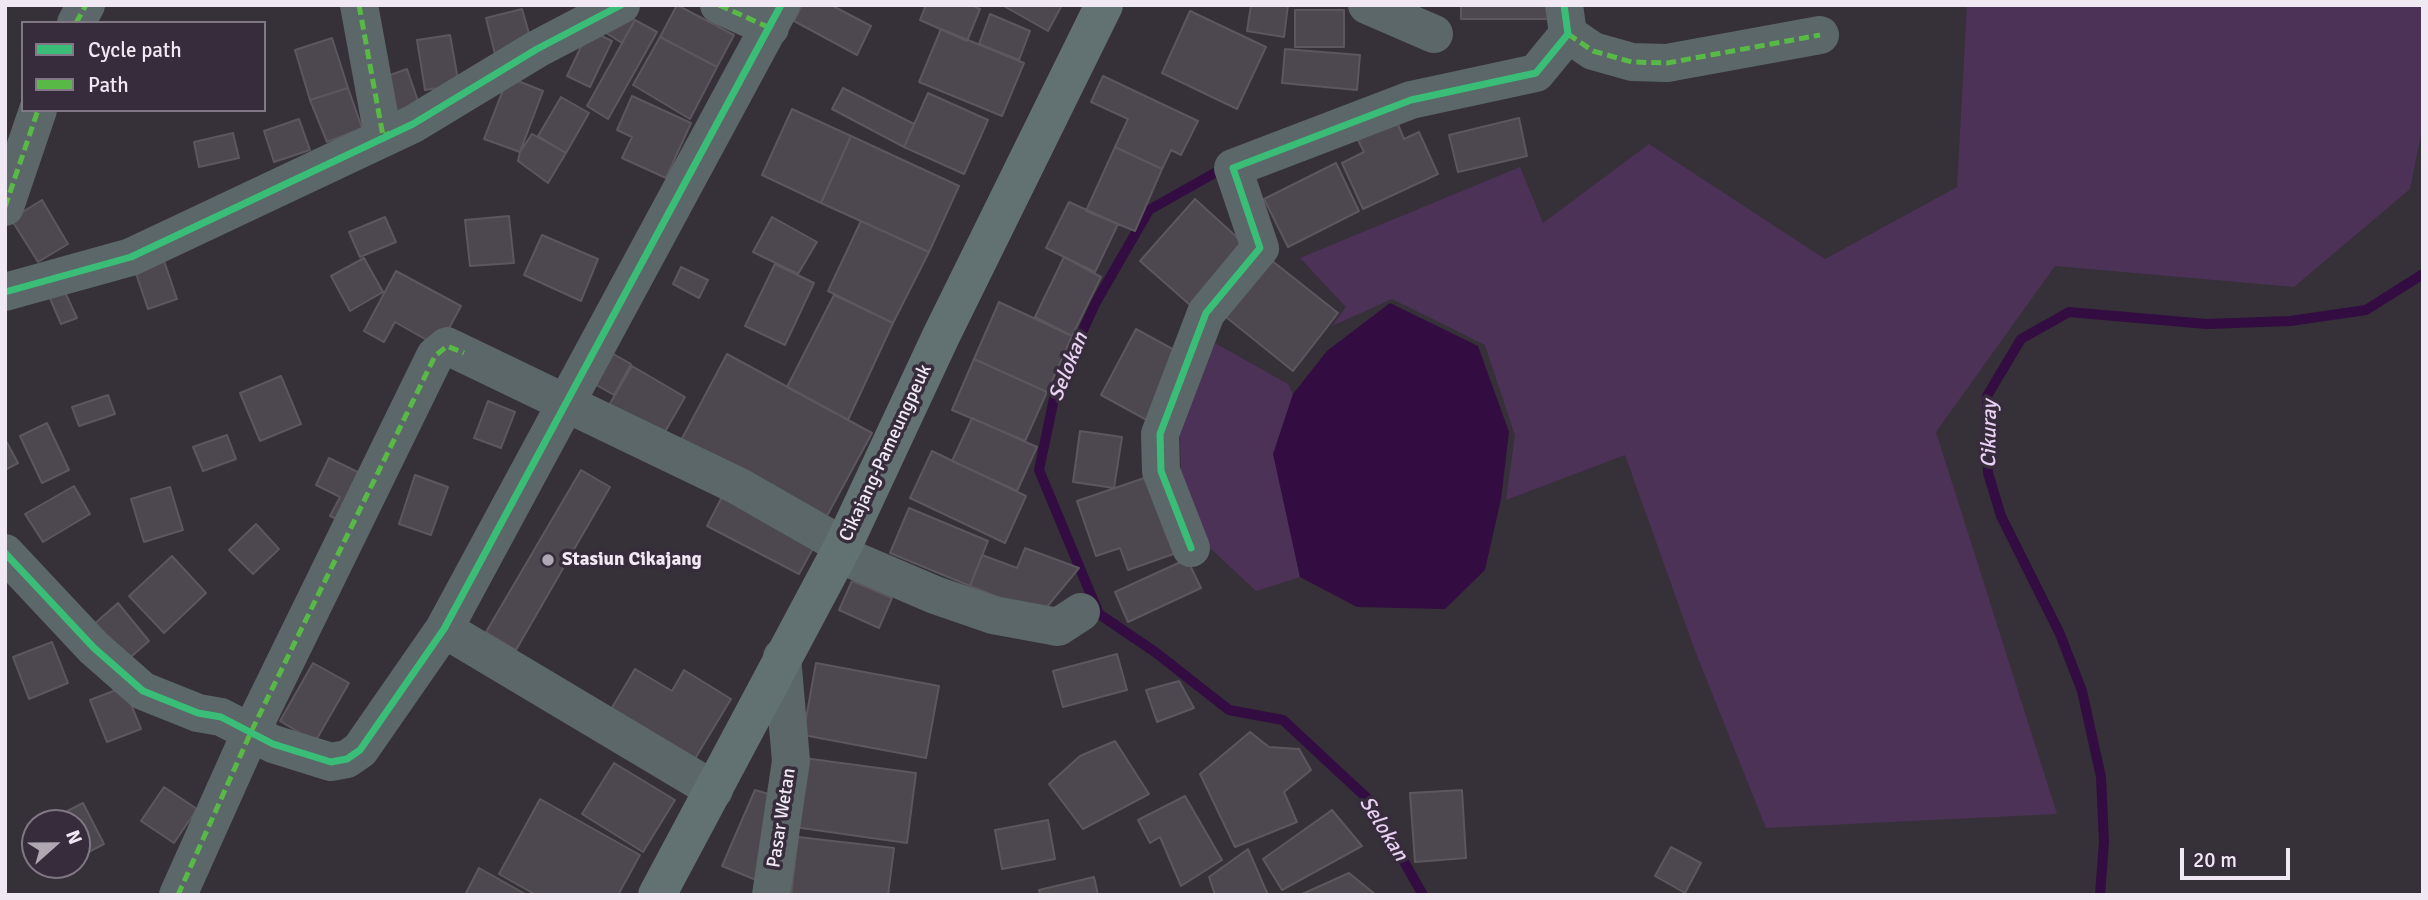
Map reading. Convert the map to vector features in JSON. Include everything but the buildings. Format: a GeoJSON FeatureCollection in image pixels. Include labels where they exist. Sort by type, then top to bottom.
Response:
{"type":"FeatureCollection","features":[{"type":"Feature","properties":{"kind":"main road","name":"Cikajang-Pameungpeuk"},"geometry":{"type":"LineString","coordinates":[[656,895],[841,550],[941,336],[1104,5]]}},
{"type":"Feature","properties":{"kind":"street"},"geometry":{"type":"LineString","coordinates":[[77,21],[86,5]]}},
{"type":"Feature","properties":{"kind":"street"},"geometry":{"type":"LineString","coordinates":[[359,5],[383,136]]}},
{"type":"Feature","properties":{"kind":"street"},"geometry":{"type":"LineString","coordinates":[[5,292],[131,257],[413,124],[537,49],[621,5]]}},
{"type":"Feature","properties":{"kind":"street"},"geometry":{"type":"LineString","coordinates":[[5,553],[94,648],[143,691],[185,708],[221,717],[273,744],[331,762],[347,759],[360,750],[444,629],[776,16],[719,5]]}},
{"type":"Feature","properties":{"kind":"street"},"geometry":{"type":"LineString","coordinates":[[1367,5],[1434,34]]}},
{"type":"Feature","properties":{"kind":"street"},"geometry":{"type":"LineString","coordinates":[[1191,548],[1161,471],[1160,434],[1206,313],[1259,248],[1233,168],[1411,100],[1536,73],[1566,20],[1593,51],[1619,58],[1667,64],[1820,35]]}},
{"type":"Feature","properties":{"kind":"street"},"geometry":{"type":"LineString","coordinates":[[5,207],[37,112]]}},
{"type":"Feature","properties":{"kind":"street"},"geometry":{"type":"LineString","coordinates":[[178,895],[251,732],[435,356],[447,346],[738,486],[841,550],[935,595],[993,615],[1058,627],[1081,612]]}},
{"type":"Feature","properties":{"kind":"street"},"geometry":{"type":"LineString","coordinates":[[444,629],[714,790]]}},
{"type":"Feature","properties":{"kind":"street","name":"Pasar Wetan"},"geometry":{"type":"LineString","coordinates":[[771,895],[791,761],[782,657]]}},
{"type":"Feature","properties":{"kind":"shaded area"},"geometry":{"type":"Polygon","coordinates":[[[1967,5],[2423,5],[2423,124],[2410,189],[2294,287],[2055,266],[1936,432],[2057,814],[1766,828],[1694,648],[1625,455],[1506,500],[1515,435],[1485,345],[1392,299],[1332,326],[1346,307],[1300,258],[1520,167],[1543,223],[1649,144],[1825,259],[1957,187],[1967,5]]]}},
{"type":"Feature","properties":{"kind":"shaded area"},"geometry":{"type":"Polygon","coordinates":[[[1390,303],[1478,346],[1509,432],[1501,499],[1485,570],[1445,609],[1357,607],[1300,577],[1273,454],[1293,394],[1327,351],[1390,303]]]}},
{"type":"Feature","properties":{"kind":"shaded area"},"geometry":{"type":"Polygon","coordinates":[[[1215,343],[1288,384],[1293,394],[1274,454],[1300,577],[1256,591],[1182,522],[1180,434],[1215,343]]]}},
{"type":"Feature","properties":{"kind":"waterway","name":"Selokan"},"geometry":{"type":"LineString","coordinates":[[1227,166],[1149,210],[1096,302],[1056,389],[1039,470],[1099,614],[1155,652],[1229,710],[1283,720],[1369,800],[1423,895]]}},
{"type":"Feature","properties":{"kind":"waterway","name":"Cikuray"},"geometry":{"type":"LineString","coordinates":[[2100,895],[2104,842],[2101,777],[2082,691],[2060,634],[2001,516],[1988,473],[1987,396],[2021,339],[2069,312],[2207,324],[2290,321],[2366,310],[2423,274]]}},
{"type":"Feature","properties":{"kind":"marked path"},"geometry":{"type":"LineString","coordinates":[[77,21],[86,5]]}},
{"type":"Feature","properties":{"kind":"marked path"},"geometry":{"type":"LineString","coordinates":[[359,5],[383,136],[390,133]]}},
{"type":"Feature","properties":{"kind":"marked path"},"geometry":{"type":"LineString","coordinates":[[719,5],[770,28],[772,24]]}},
{"type":"Feature","properties":{"kind":"marked path"},"geometry":{"type":"LineString","coordinates":[[1568,34],[1593,51],[1632,62],[1667,63],[1820,35]]}},
{"type":"Feature","properties":{"kind":"marked path"},"geometry":{"type":"LineString","coordinates":[[5,207],[37,112]]}},
{"type":"Feature","properties":{"kind":"marked path"},"geometry":{"type":"LineString","coordinates":[[178,895],[251,732],[435,356],[447,346],[464,353]]}},
{"type":"Feature","properties":{"kind":"cycle path"},"geometry":{"type":"LineString","coordinates":[[5,292],[131,257],[413,124],[537,49],[621,5]]}},
{"type":"Feature","properties":{"kind":"cycle path"},"geometry":{"type":"LineString","coordinates":[[5,553],[94,648],[143,691],[198,713],[221,717],[273,744],[331,762],[347,759],[360,750],[444,629],[781,5]]}},
{"type":"Feature","properties":{"kind":"cycle path"},"geometry":{"type":"LineString","coordinates":[[1191,548],[1161,471],[1160,434],[1206,313],[1260,248],[1233,168],[1411,100],[1536,73],[1568,34],[1564,5]]}},
{"type":"Feature","properties":{"kind":"place","name":"Stasiun Cikajang"},"geometry":{"type":"Point","coordinates":[548,560]}}]}
